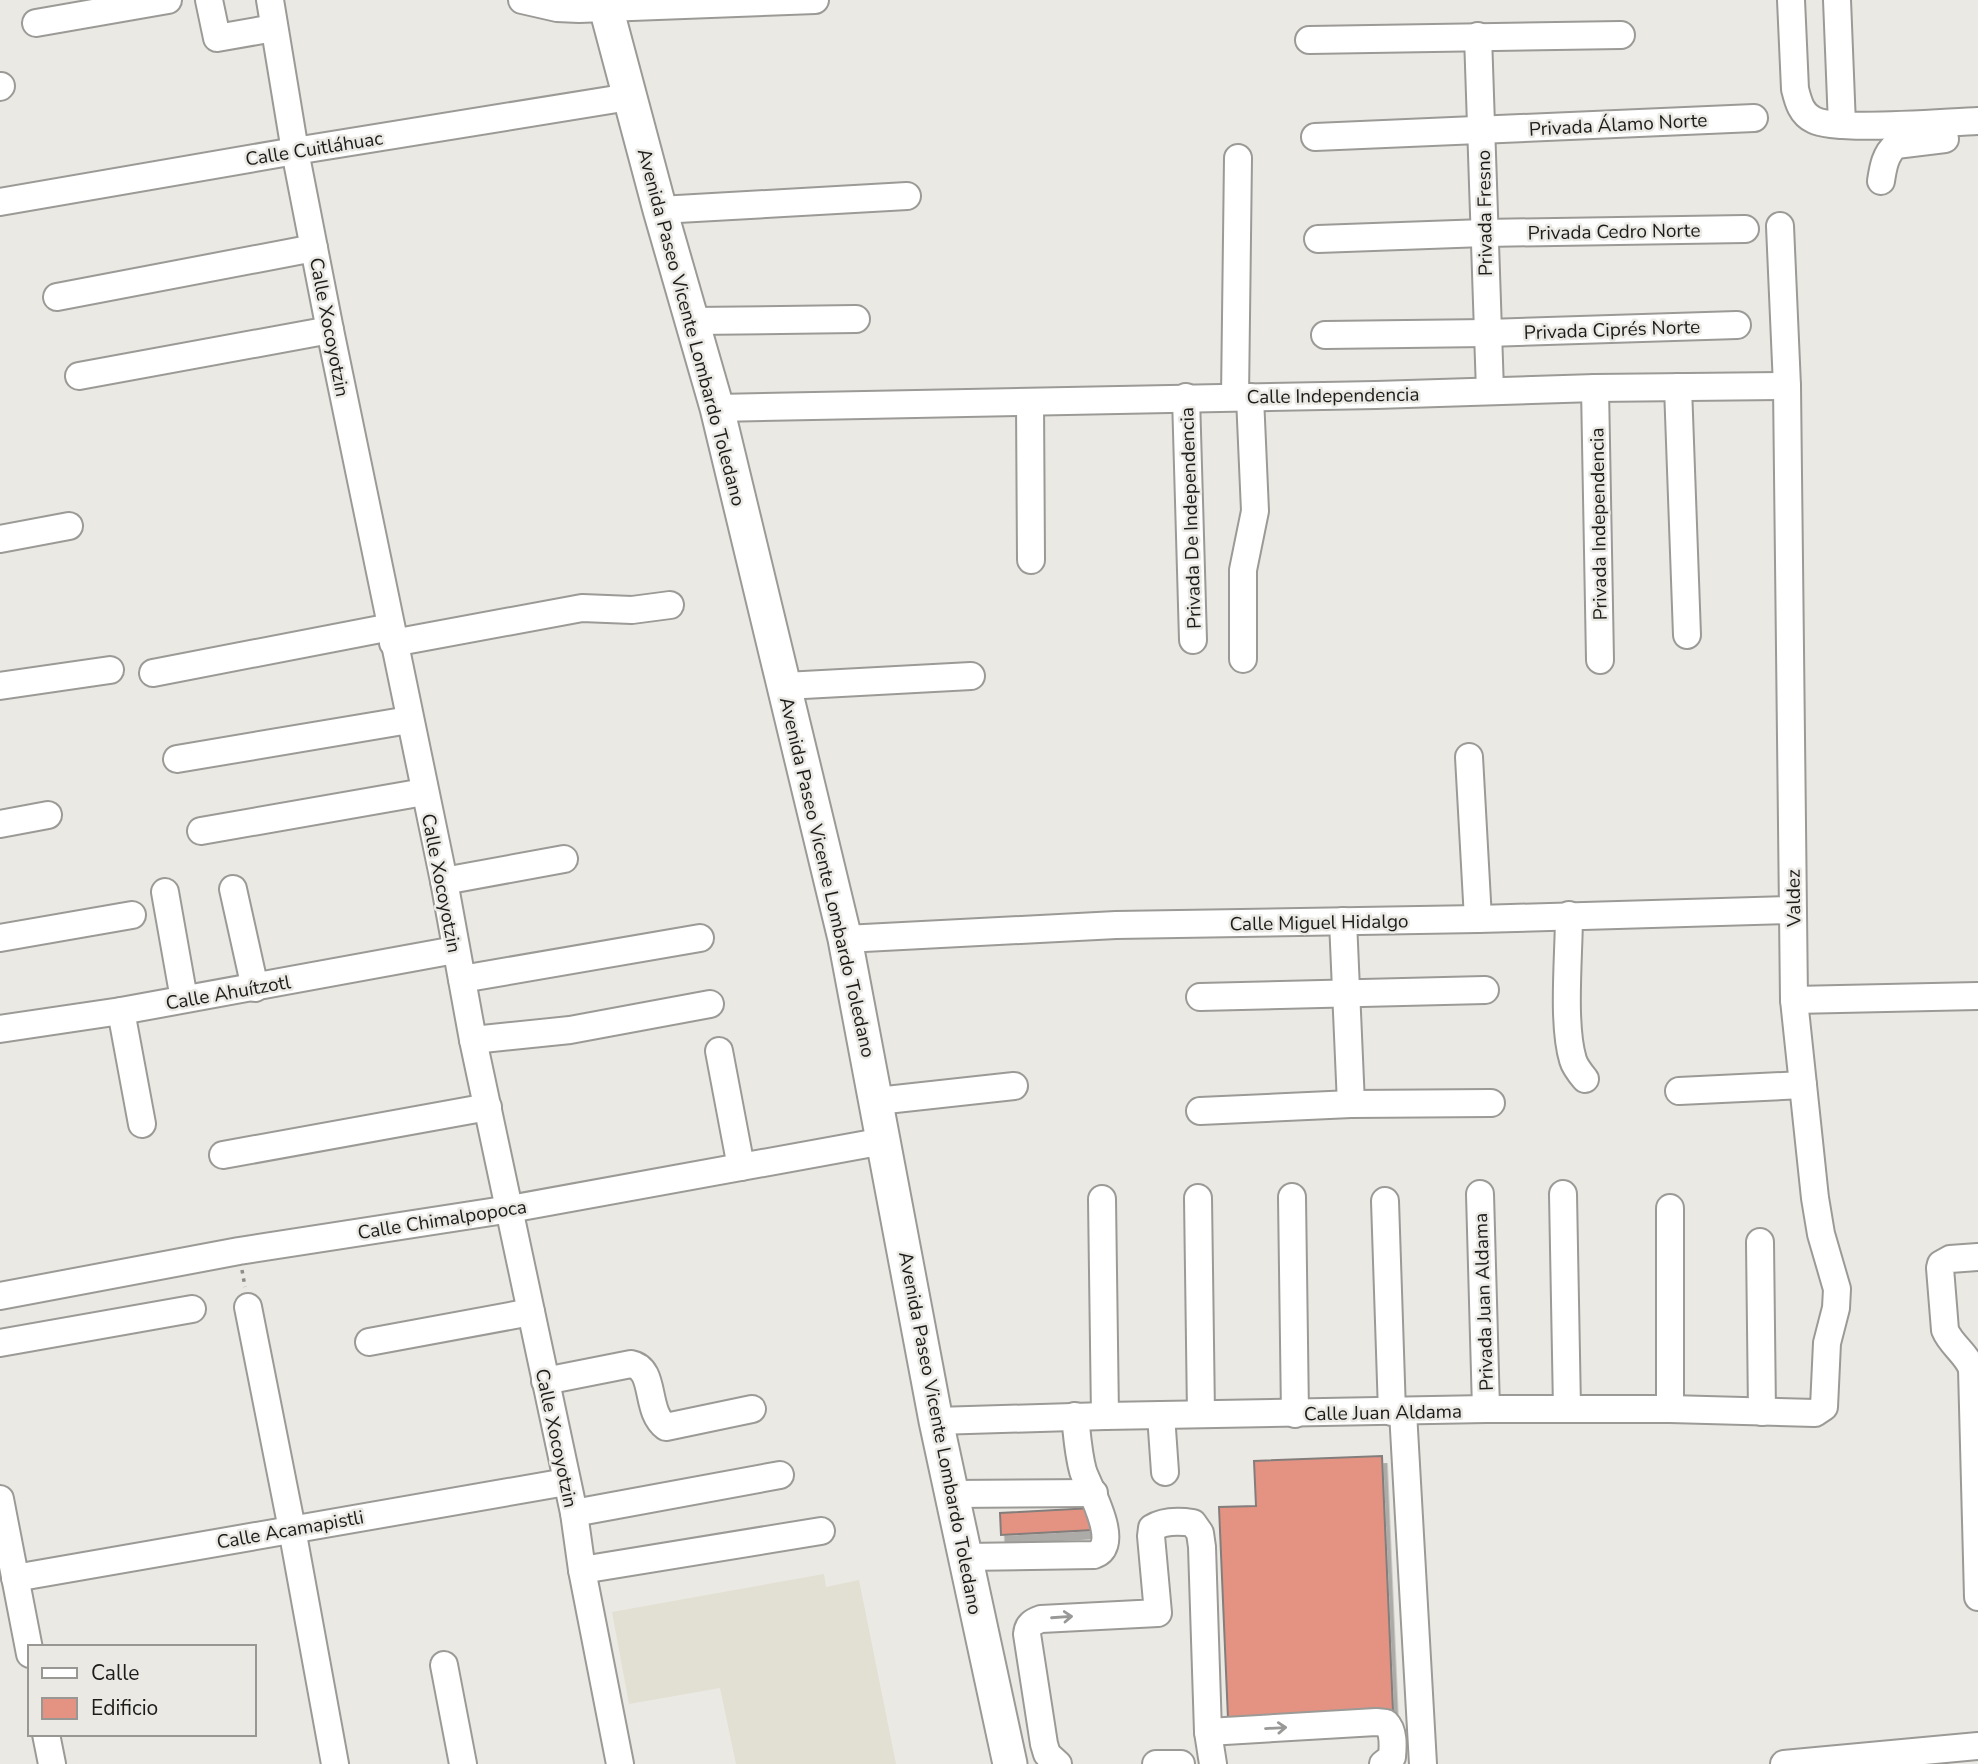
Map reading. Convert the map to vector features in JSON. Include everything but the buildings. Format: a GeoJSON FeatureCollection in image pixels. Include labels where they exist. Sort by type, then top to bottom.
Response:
{"type":"FeatureCollection","features":[{"type":"Feature","properties":{"kind":"main road","name":"Avenida Paseo Vicente Lombardo Toledano"},"geometry":{"type":"LineString","coordinates":[[605,4],[717,408],[845,939],[950,1493],[1010,1764]]}},
{"type":"Feature","properties":{"kind":"street"},"geometry":{"type":"LineString","coordinates":[[36,23],[169,0]]}},
{"type":"Feature","properties":{"kind":"street"},"geometry":{"type":"LineString","coordinates":[[209,0],[217,38],[274,29]]}},
{"type":"Feature","properties":{"kind":"street","name":"Calle Xocoyotzin"},"geometry":{"type":"LineString","coordinates":[[270,0],[295,151],[330,330],[444,881],[473,1040],[574,1513],[582,1570],[621,1764]]}},
{"type":"Feature","properties":{"kind":"street"},"geometry":{"type":"LineString","coordinates":[[522,0],[557,8],[605,4],[816,0]]}},
{"type":"Feature","properties":{"kind":"street"},"geometry":{"type":"LineString","coordinates":[[1791,0],[1793,73],[1798,103],[1813,120],[1842,125],[1978,121]]}},
{"type":"Feature","properties":{"kind":"street"},"geometry":{"type":"LineString","coordinates":[[1837,0],[1842,125]]}},
{"type":"Feature","properties":{"kind":"street"},"geometry":{"type":"LineString","coordinates":[[1309,40],[1610,35]]}},
{"type":"Feature","properties":{"kind":"street","name":"Privada Fresno"},"geometry":{"type":"LineString","coordinates":[[1478,36],[1490,391]]}},
{"type":"Feature","properties":{"kind":"street","name":"Calle Cuitláhuac"},"geometry":{"type":"LineString","coordinates":[[0,202],[629,97]]}},
{"type":"Feature","properties":{"kind":"street","name":"Privada Álamo Norte"},"geometry":{"type":"LineString","coordinates":[[1315,138],[1754,118]]}},
{"type":"Feature","properties":{"kind":"street"},"geometry":{"type":"LineString","coordinates":[[1881,181],[1890,150],[1896,145],[1978,138]]}},
{"type":"Feature","properties":{"kind":"street"},"geometry":{"type":"LineString","coordinates":[[1238,158],[1242,397],[1255,511],[1243,570],[1242,659]]}},
{"type":"Feature","properties":{"kind":"street"},"geometry":{"type":"LineString","coordinates":[[660,210],[907,196]]}},
{"type":"Feature","properties":{"kind":"street"},"geometry":{"type":"LineString","coordinates":[[1780,226],[1787,386]]}},
{"type":"Feature","properties":{"kind":"street","name":"Privada Cedro Norte"},"geometry":{"type":"LineString","coordinates":[[1318,236],[1745,229]]}},
{"type":"Feature","properties":{"kind":"street"},"geometry":{"type":"LineString","coordinates":[[57,297],[314,248]]}},
{"type":"Feature","properties":{"kind":"street"},"geometry":{"type":"LineString","coordinates":[[693,321],[856,319]]}},
{"type":"Feature","properties":{"kind":"street","name":"Privada Ciprés Norte"},"geometry":{"type":"LineString","coordinates":[[1325,335],[1737,325]]}},
{"type":"Feature","properties":{"kind":"street"},"geometry":{"type":"LineString","coordinates":[[79,376],[330,330]]}},
{"type":"Feature","properties":{"kind":"street","name":"Calle Independencia"},"geometry":{"type":"LineString","coordinates":[[717,408],[1787,386]]}},
{"type":"Feature","properties":{"kind":"street","name":"Valdez"},"geometry":{"type":"LineString","coordinates":[[1787,386],[1794,1000],[1815,1198],[1821,1234],[1837,1289],[1836,1308],[1827,1343],[1826,1404]]}},
{"type":"Feature","properties":{"kind":"street"},"geometry":{"type":"LineString","coordinates":[[1678,387],[1687,635]]}},
{"type":"Feature","properties":{"kind":"street","name":"Privada Independencia"},"geometry":{"type":"LineString","coordinates":[[1595,388],[1600,660]]}},
{"type":"Feature","properties":{"kind":"street","name":"Privada De Independencia"},"geometry":{"type":"LineString","coordinates":[[1186,397],[1193,640]]}},
{"type":"Feature","properties":{"kind":"street"},"geometry":{"type":"LineString","coordinates":[[1030,402],[1031,560]]}},
{"type":"Feature","properties":{"kind":"street"},"geometry":{"type":"LineString","coordinates":[[0,539],[69,526]]}},
{"type":"Feature","properties":{"kind":"street"},"geometry":{"type":"LineString","coordinates":[[153,673],[582,608],[632,610],[670,605]]}},
{"type":"Feature","properties":{"kind":"street"},"geometry":{"type":"LineString","coordinates":[[0,687],[110,670]]}},
{"type":"Feature","properties":{"kind":"street"},"geometry":{"type":"LineString","coordinates":[[785,686],[971,676]]}},
{"type":"Feature","properties":{"kind":"street"},"geometry":{"type":"LineString","coordinates":[[177,759],[410,720]]}},
{"type":"Feature","properties":{"kind":"street"},"geometry":{"type":"LineString","coordinates":[[1469,757],[1478,919]]}},
{"type":"Feature","properties":{"kind":"street"},"geometry":{"type":"LineString","coordinates":[[201,831],[424,792]]}},
{"type":"Feature","properties":{"kind":"street"},"geometry":{"type":"LineString","coordinates":[[0,824],[48,815]]}},
{"type":"Feature","properties":{"kind":"street"},"geometry":{"type":"LineString","coordinates":[[444,881],[565,859]]}},
{"type":"Feature","properties":{"kind":"street"},"geometry":{"type":"LineString","coordinates":[[233,889],[255,988]]}},
{"type":"Feature","properties":{"kind":"street"},"geometry":{"type":"LineString","coordinates":[[165,892],[184,999]]}},
{"type":"Feature","properties":{"kind":"street","name":"Calle Miguel Hidalgo"},"geometry":{"type":"LineString","coordinates":[[845,939],[1116,925],[1793,910]]}},
{"type":"Feature","properties":{"kind":"street"},"geometry":{"type":"LineString","coordinates":[[0,938],[132,915]]}},
{"type":"Feature","properties":{"kind":"street"},"geometry":{"type":"LineString","coordinates":[[1569,915],[1570,1048],[1573,1062],[1585,1079]]}},
{"type":"Feature","properties":{"kind":"street"},"geometry":{"type":"LineString","coordinates":[[1343,921],[1351,1104]]}},
{"type":"Feature","properties":{"kind":"street"},"geometry":{"type":"LineString","coordinates":[[463,979],[700,938]]}},
{"type":"Feature","properties":{"kind":"street","name":"Calle Ahuítzotl"},"geometry":{"type":"LineString","coordinates":[[0,1029],[255,988],[455,950]]}},
{"type":"Feature","properties":{"kind":"street"},"geometry":{"type":"LineString","coordinates":[[1200,997],[1485,990]]}},
{"type":"Feature","properties":{"kind":"street"},"geometry":{"type":"LineString","coordinates":[[1794,1000],[1978,996]]}},
{"type":"Feature","properties":{"kind":"street"},"geometry":{"type":"LineString","coordinates":[[473,1040],[570,1030],[710,1004]]}},
{"type":"Feature","properties":{"kind":"street"},"geometry":{"type":"LineString","coordinates":[[121,1011],[142,1124]]}},
{"type":"Feature","properties":{"kind":"street"},"geometry":{"type":"LineString","coordinates":[[719,1051],[741,1167]]}},
{"type":"Feature","properties":{"kind":"street"},"geometry":{"type":"LineString","coordinates":[[1679,1091],[1803,1085]]}},
{"type":"Feature","properties":{"kind":"street"},"geometry":{"type":"LineString","coordinates":[[877,1101],[1014,1086]]}},
{"type":"Feature","properties":{"kind":"street"},"geometry":{"type":"LineString","coordinates":[[1200,1111],[1351,1104],[1491,1103]]}},
{"type":"Feature","properties":{"kind":"street"},"geometry":{"type":"LineString","coordinates":[[223,1155],[488,1107]]}},
{"type":"Feature","properties":{"kind":"street","name":"Calle Chimalpopoca"},"geometry":{"type":"LineString","coordinates":[[0,1296],[239,1251],[510,1209],[884,1141]]}},
{"type":"Feature","properties":{"kind":"street","name":"Privada Juan Aldama"},"geometry":{"type":"LineString","coordinates":[[1480,1194],[1486,1409]]}},
{"type":"Feature","properties":{"kind":"street"},"geometry":{"type":"LineString","coordinates":[[1563,1194],[1567,1408]]}},
{"type":"Feature","properties":{"kind":"street"},"geometry":{"type":"LineString","coordinates":[[1292,1197],[1295,1414]]}},
{"type":"Feature","properties":{"kind":"street"},"geometry":{"type":"LineString","coordinates":[[1198,1198],[1202,1414]]}},
{"type":"Feature","properties":{"kind":"street"},"geometry":{"type":"LineString","coordinates":[[1102,1199],[1105,1416]]}},
{"type":"Feature","properties":{"kind":"street"},"geometry":{"type":"LineString","coordinates":[[1385,1201],[1423,1764]]}},
{"type":"Feature","properties":{"kind":"street"},"geometry":{"type":"LineString","coordinates":[[1670,1208],[1670,1409]]}},
{"type":"Feature","properties":{"kind":"street"},"geometry":{"type":"LineString","coordinates":[[1760,1242],[1762,1412]]}},
{"type":"Feature","properties":{"kind":"street"},"geometry":{"type":"LineString","coordinates":[[1978,1257],[1950,1259],[1940,1268],[1948,1339],[1972,1357],[1978,1597]]}},
{"type":"Feature","properties":{"kind":"street"},"geometry":{"type":"LineString","coordinates":[[248,1307],[335,1764]]}},
{"type":"Feature","properties":{"kind":"street"},"geometry":{"type":"LineString","coordinates":[[0,1343],[192,1309]]}},
{"type":"Feature","properties":{"kind":"street"},"geometry":{"type":"LineString","coordinates":[[369,1342],[531,1312]]}},
{"type":"Feature","properties":{"kind":"street"},"geometry":{"type":"LineString","coordinates":[[545,1381],[631,1364],[639,1366],[645,1372],[654,1412],[659,1422],[666,1427],[752,1409]]}},
{"type":"Feature","properties":{"kind":"street","name":"Calle Juan Aldama"},"geometry":{"type":"LineString","coordinates":[[936,1422],[1075,1416],[1567,1408],[1815,1412],[1826,1404]]}},
{"type":"Feature","properties":{"kind":"street"},"geometry":{"type":"LineString","coordinates":[[1161,1415],[1165,1472]]}},
{"type":"Feature","properties":{"kind":"street"},"geometry":{"type":"LineString","coordinates":[[964,1557],[1098,1554],[1104,1547],[1104,1527],[1094,1493],[1084,1475],[1075,1416]]}},
{"type":"Feature","properties":{"kind":"street"},"geometry":{"type":"LineString","coordinates":[[574,1513],[780,1475]]}},
{"type":"Feature","properties":{"kind":"street","name":"Calle Acamapistli"},"geometry":{"type":"LineString","coordinates":[[15,1578],[566,1482]]}},
{"type":"Feature","properties":{"kind":"street"},"geometry":{"type":"LineString","coordinates":[[950,1493],[1094,1493]]}},
{"type":"Feature","properties":{"kind":"street"},"geometry":{"type":"LineString","coordinates":[[0,1499],[28,1645]]}},
{"type":"Feature","properties":{"kind":"street"},"geometry":{"type":"LineString","coordinates":[[1058,1764],[1047,1754],[1028,1628],[1033,1622],[1062,1617],[1158,1613],[1150,1536],[1152,1528],[1167,1523],[1193,1523],[1200,1534],[1209,1753],[1376,1722],[1386,1723],[1391,1730],[1392,1757],[1383,1764]]}},
{"type":"Feature","properties":{"kind":"street"},"geometry":{"type":"LineString","coordinates":[[582,1570],[821,1531]]}},
{"type":"Feature","properties":{"kind":"street"},"geometry":{"type":"LineString","coordinates":[[990,1671],[1032,1664]]}},
{"type":"Feature","properties":{"kind":"street"},"geometry":{"type":"LineString","coordinates":[[444,1665],[463,1764]]}},
{"type":"Feature","properties":{"kind":"street"},"geometry":{"type":"LineString","coordinates":[[46,1736],[52,1764]]}},
{"type":"Feature","properties":{"kind":"street"},"geometry":{"type":"LineString","coordinates":[[1784,1764],[1978,1746]]}},
{"type":"Feature","properties":{"kind":"street"},"geometry":{"type":"LineString","coordinates":[[1156,1764],[1181,1764]]}},
{"type":"Feature","properties":{"kind":"path"},"geometry":{"type":"LineString","coordinates":[[239,1251],[248,1307]]}},
{"type":"Feature","properties":{"kind":"shaded area"},"geometry":{"type":"Polygon","coordinates":[[[824,1574],[826,1587],[859,1580],[896,1764],[736,1764],[720,1688],[629,1704],[612,1612],[824,1574]]]}}]}
